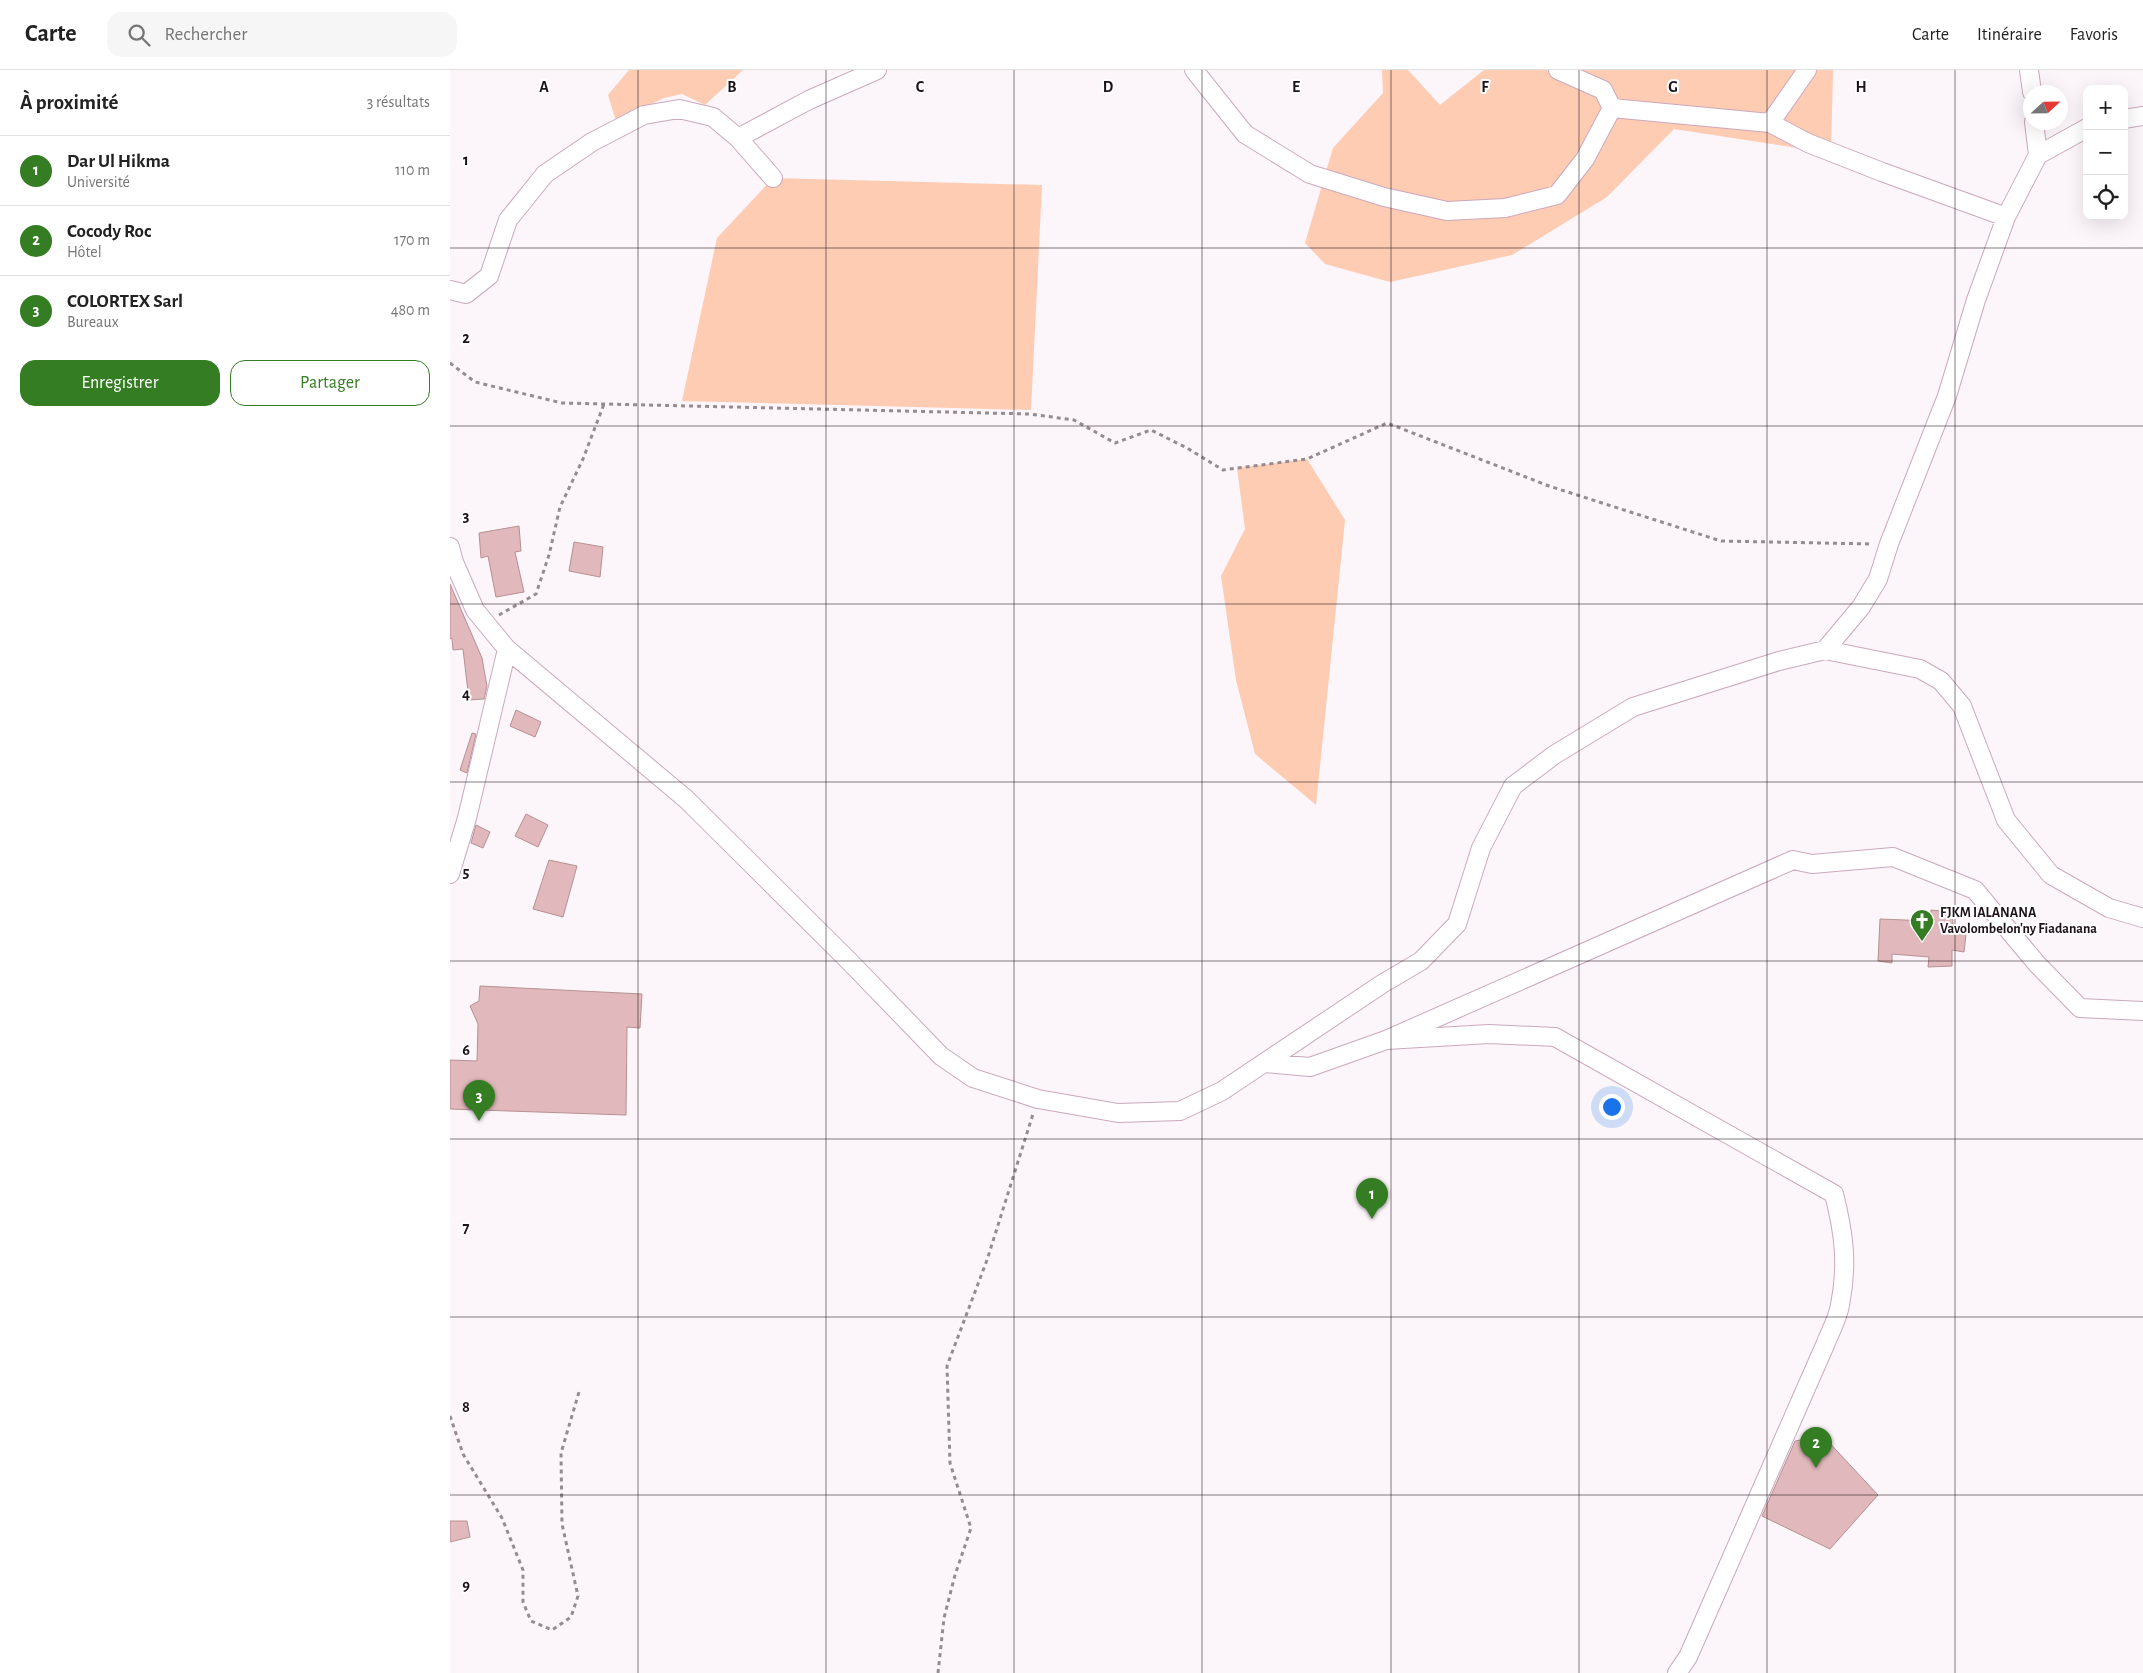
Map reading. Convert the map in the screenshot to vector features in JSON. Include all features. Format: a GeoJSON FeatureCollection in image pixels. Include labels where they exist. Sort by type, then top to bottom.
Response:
{"type":"FeatureCollection","features":[{"type":"Feature","properties":{"kind":"street"},"geometry":{"type":"LineString","coordinates":[[738,138],[809,100],[877,70]]}},
{"type":"Feature","properties":{"kind":"street"},"geometry":{"type":"LineString","coordinates":[[1194,70],[1245,134],[1310,174],[1384,197],[1447,211],[1505,208],[1557,194],[1585,159],[1612,108]]}},
{"type":"Feature","properties":{"kind":"street"},"geometry":{"type":"LineString","coordinates":[[1558,70],[1603,90],[1612,108]]}},
{"type":"Feature","properties":{"kind":"street"},"geometry":{"type":"LineString","coordinates":[[1770,123],[1807,70]]}},
{"type":"Feature","properties":{"kind":"street"},"geometry":{"type":"LineString","coordinates":[[2029,70],[2031,85]]}},
{"type":"Feature","properties":{"kind":"street"},"geometry":{"type":"LineString","coordinates":[[450,290],[466,294],[489,276],[508,220],[545,174],[592,142],[644,115],[679,108],[713,117],[738,138],[773,178]]}},
{"type":"Feature","properties":{"kind":"street"},"geometry":{"type":"LineString","coordinates":[[1612,108],[1770,123],[1808,143],[1873,169],[2006,217]]}},
{"type":"Feature","properties":{"kind":"street"},"geometry":{"type":"LineString","coordinates":[[2128,118],[2143,116]]}},
{"type":"Feature","properties":{"kind":"street"},"geometry":{"type":"LineString","coordinates":[[2035,130],[2038,155]]}},
{"type":"Feature","properties":{"kind":"street"},"geometry":{"type":"LineString","coordinates":[[1824,650],[1861,607],[1878,579],[1889,544],[1947,396],[1976,300],[2006,217],[2038,155],[2083,130]]}},
{"type":"Feature","properties":{"kind":"street"},"geometry":{"type":"LineString","coordinates":[[450,547],[454,562],[474,610],[507,649],[686,798],[848,960],[940,1056],[973,1078],[1038,1099],[1118,1113],[1180,1111],[1222,1092],[1382,984],[1421,961],[1457,924],[1481,848],[1513,786],[1554,754],[1633,707],[1779,661],[1824,650],[1920,669],[1941,681],[1962,706],[2006,820],[2051,875],[2109,908],[2143,918]]}},
{"type":"Feature","properties":{"kind":"street"},"geometry":{"type":"LineString","coordinates":[[450,874],[466,818],[507,649]]}},
{"type":"Feature","properties":{"kind":"street"},"geometry":{"type":"LineString","coordinates":[[1265,1063],[1310,1067],[1386,1040],[1793,860],[1812,864],[1893,857],[1976,890],[2037,964],[2080,1008],[2143,1011]]}},
{"type":"Feature","properties":{"kind":"street"},"geometry":{"type":"LineString","coordinates":[[1386,1040],[1489,1034],[1555,1037],[1834,1194],[1843,1229],[1844,1266],[1840,1306],[1825,1345],[1688,1656],[1677,1673]]}},
{"type":"Feature","properties":{"kind":"path"},"geometry":{"type":"LineString","coordinates":[[450,363],[475,382],[562,403],[1030,414],[1074,420],[1115,443],[1151,430],[1222,470],[1307,459],[1387,423],[1549,486],[1721,541],[1889,544]]}},
{"type":"Feature","properties":{"kind":"path"},"geometry":{"type":"LineString","coordinates":[[485,623],[536,594],[550,555],[560,507],[583,459],[604,404]]}},
{"type":"Feature","properties":{"kind":"path"},"geometry":{"type":"LineString","coordinates":[[938,1673],[944,1618],[955,1575],[971,1528],[950,1463],[947,1366],[987,1260],[1038,1099]]}},
{"type":"Feature","properties":{"kind":"path"},"geometry":{"type":"LineString","coordinates":[[450,1416],[463,1454],[502,1518],[523,1570],[523,1602],[531,1621],[552,1630],[571,1618],[578,1596],[562,1524],[561,1453],[579,1392]]}},
{"type":"Feature","properties":{"kind":"shaded area"},"geometry":{"type":"Polygon","coordinates":[[[629,70],[743,70],[705,105],[682,94],[664,98],[616,121],[608,95],[629,70]]]}},
{"type":"Feature","properties":{"kind":"shaded area"},"geometry":{"type":"Polygon","coordinates":[[[1382,70],[1408,70],[1440,105],[1484,70],[1833,70],[1831,153],[1674,129],[1607,197],[1512,255],[1390,282],[1325,264],[1305,243],[1333,148],[1383,93],[1382,70]]]}},
{"type":"Feature","properties":{"kind":"shaded area"},"geometry":{"type":"Polygon","coordinates":[[[773,178],[1042,185],[1031,410],[682,401],[717,238],[773,178]]]}},
{"type":"Feature","properties":{"kind":"shaded area"},"geometry":{"type":"Polygon","coordinates":[[[1307,459],[1345,520],[1316,805],[1255,754],[1236,680],[1221,576],[1245,529],[1237,468],[1307,459]]]}},
{"type":"Feature","properties":{"kind":"building"},"geometry":{"type":"Polygon","coordinates":[[[519,526],[521,551],[515,552],[524,592],[496,597],[488,556],[481,558],[479,533],[519,526]]]}},
{"type":"Feature","properties":{"kind":"building"},"geometry":{"type":"Polygon","coordinates":[[[574,542],[603,547],[600,577],[569,571],[574,542]]]}},
{"type":"Feature","properties":{"kind":"building"},"geometry":{"type":"Polygon","coordinates":[[[450,584],[482,658],[487,686],[484,699],[469,700],[463,649],[453,650],[452,638],[450,639],[450,584]]]}},
{"type":"Feature","properties":{"kind":"building"},"geometry":{"type":"Polygon","coordinates":[[[516,710],[541,722],[535,737],[510,726],[516,710]]]}},
{"type":"Feature","properties":{"kind":"building"},"geometry":{"type":"Polygon","coordinates":[[[472,733],[476,734],[467,773],[460,770],[472,733]]]}},
{"type":"Feature","properties":{"kind":"building"},"geometry":{"type":"Polygon","coordinates":[[[526,814],[548,825],[538,847],[515,836],[526,814]]]}},
{"type":"Feature","properties":{"kind":"building"},"geometry":{"type":"Polygon","coordinates":[[[476,825],[490,832],[483,848],[471,843],[476,825]]]}},
{"type":"Feature","properties":{"kind":"building"},"geometry":{"type":"Polygon","coordinates":[[[549,860],[577,866],[563,917],[533,909],[549,860]]]}},
{"type":"Feature","properties":{"kind":"building","name":"FJKM IALANANA Vavolombelon'ny Fiadanana"},"geometry":{"type":"Polygon","coordinates":[[[1931,910],[1952,912],[1954,934],[1966,934],[1964,952],[1952,950],[1952,966],[1928,967],[1929,957],[1892,954],[1892,963],[1878,961],[1880,919],[1930,921],[1931,910]]]}},
{"type":"Feature","properties":{"kind":"building"},"geometry":{"type":"Polygon","coordinates":[[[480,986],[642,994],[640,1028],[627,1027],[626,1115],[450,1109],[450,1060],[477,1061],[478,1024],[470,1006],[479,1001],[480,986]]]}},
{"type":"Feature","properties":{"kind":"building"},"geometry":{"type":"Polygon","coordinates":[[[1823,1436],[1878,1495],[1830,1549],[1762,1516],[1795,1441],[1823,1436]]]}},
{"type":"Feature","properties":{"kind":"building"},"geometry":{"type":"Polygon","coordinates":[[[450,1521],[467,1521],[470,1537],[450,1542],[450,1521]]]}},
{"type":"Feature","properties":{"kind":"place","name":"FJKM IALANANA Vavolombelon'ny Fiadanana"},"geometry":{"type":"Point","coordinates":[1922,942]}},
{"type":"Feature","properties":{"kind":"place","name":"COLORTEX Sarl"},"geometry":{"type":"Point","coordinates":[479,1121]}},
{"type":"Feature","properties":{"kind":"place","name":"Dar Ul Hikma"},"geometry":{"type":"Point","coordinates":[1372,1219]}},
{"type":"Feature","properties":{"kind":"place","name":"Cocody Roc"},"geometry":{"type":"Point","coordinates":[1816,1468]}}]}
